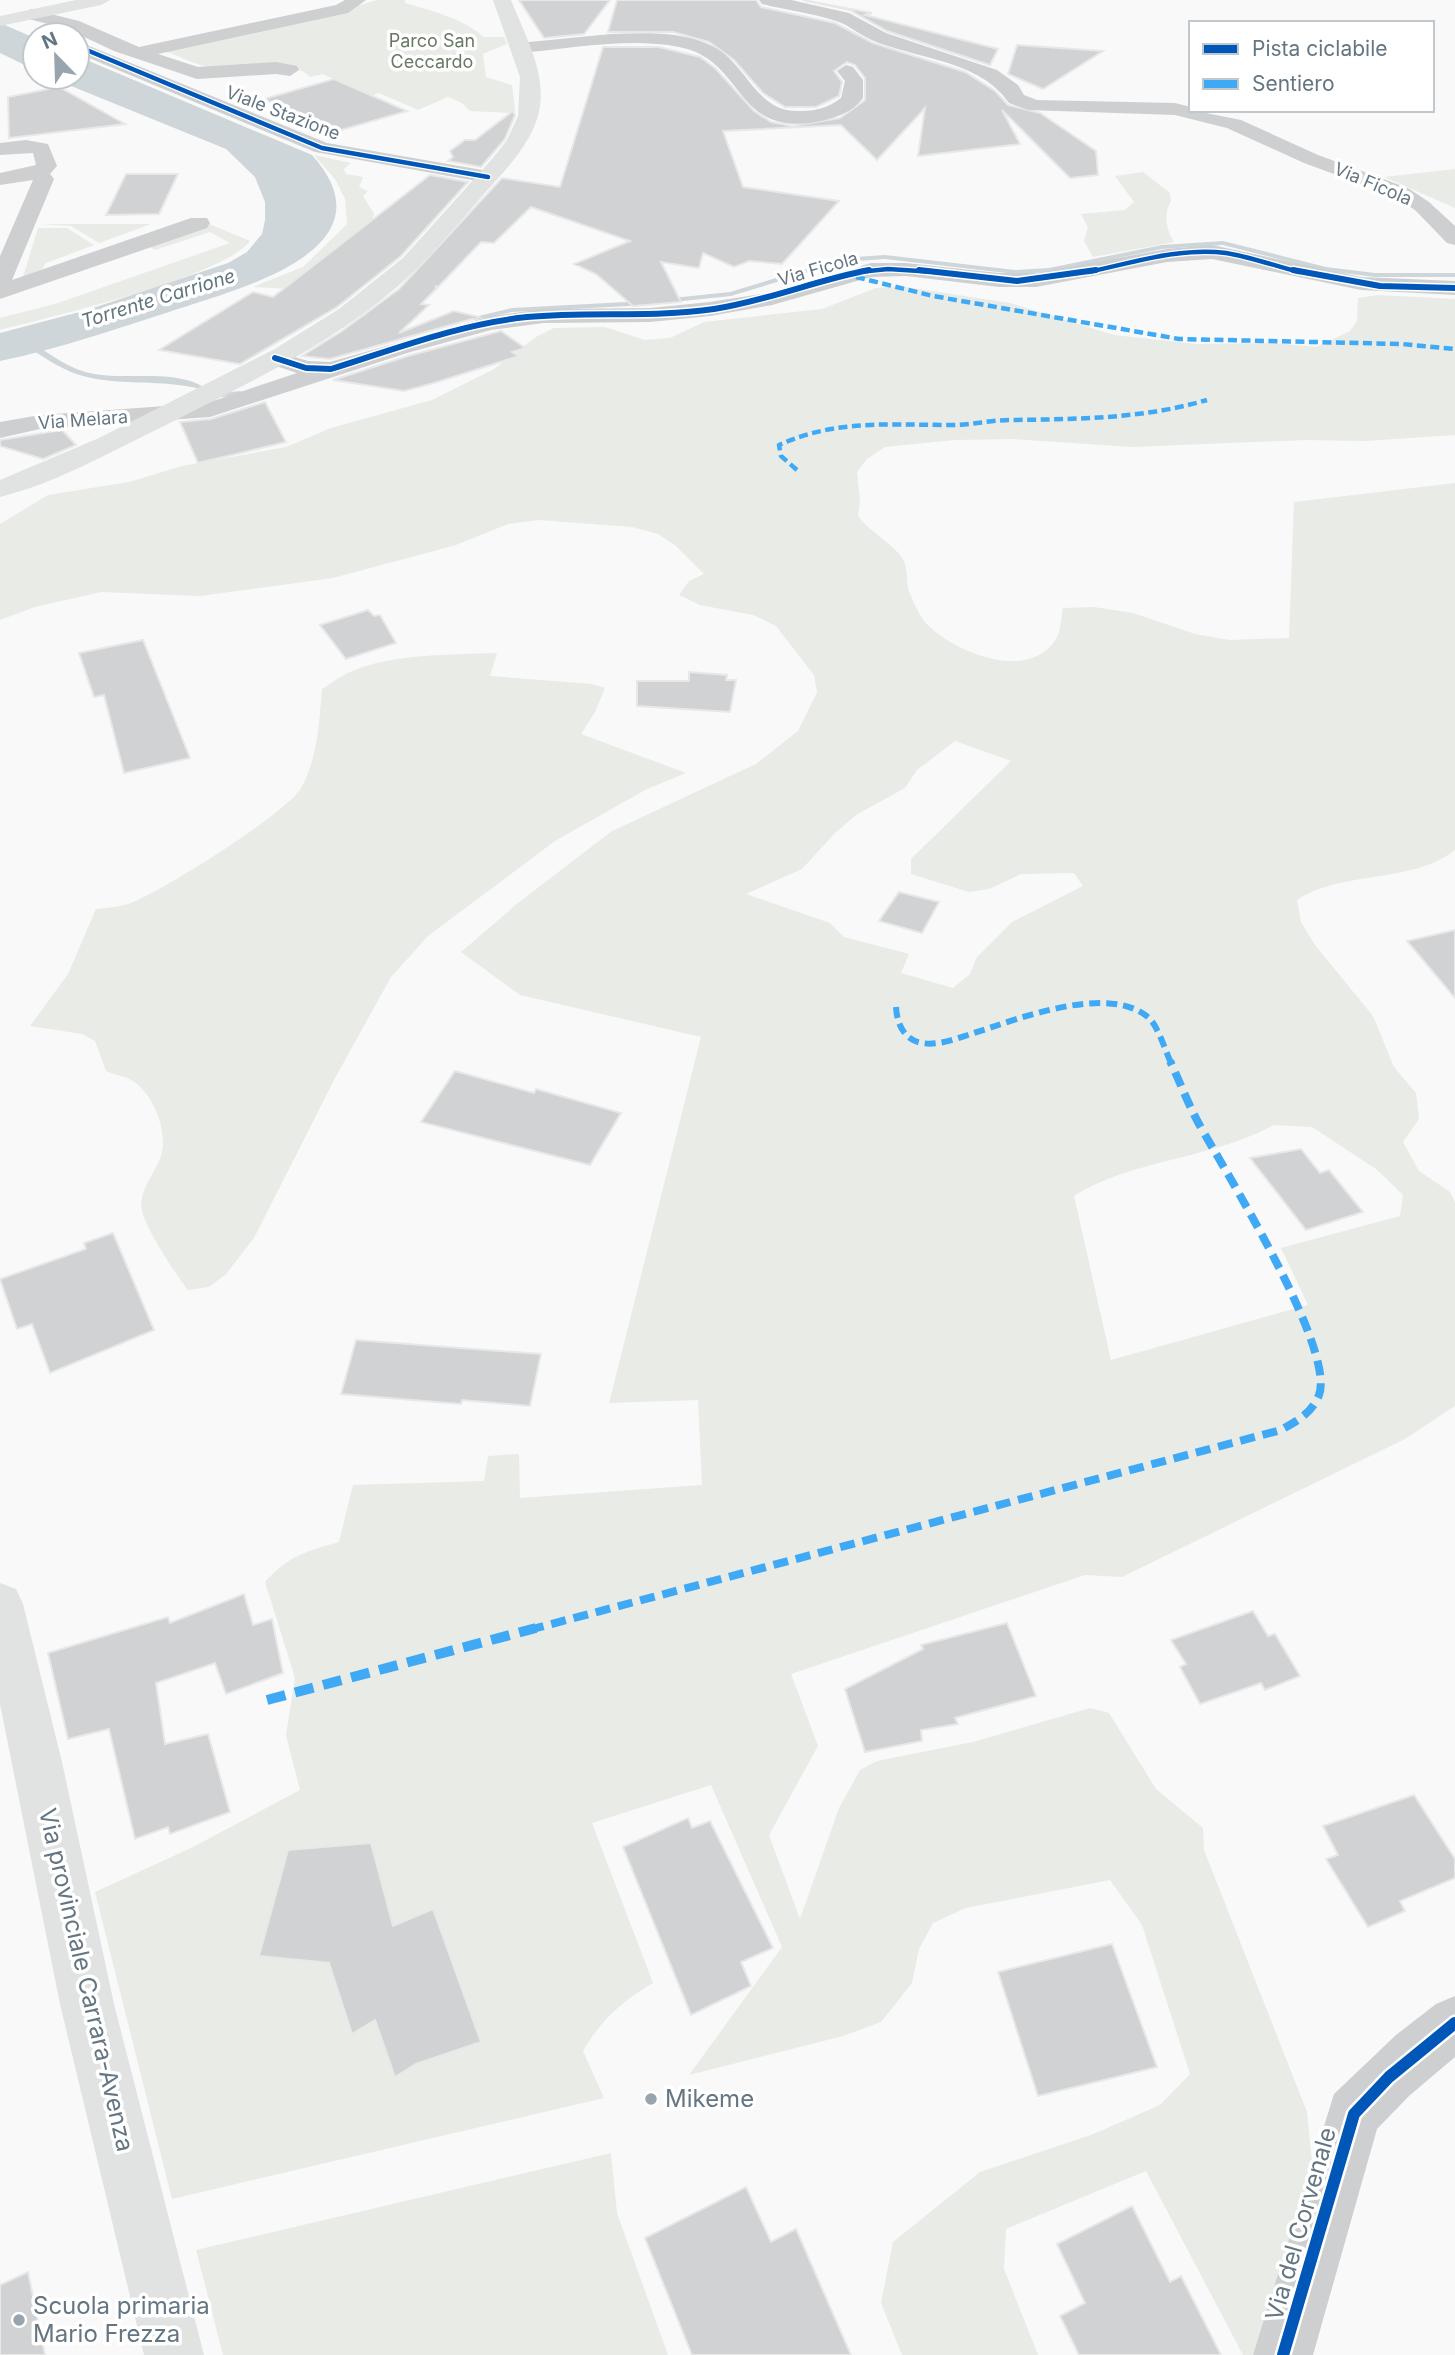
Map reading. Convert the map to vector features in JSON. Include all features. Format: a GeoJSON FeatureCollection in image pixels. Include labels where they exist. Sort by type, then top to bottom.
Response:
{"type":"FeatureCollection","features":[{"type":"Feature","properties":{"kind":"main road"},"geometry":{"type":"LineString","coordinates":[[0,21],[101,0]]}},
{"type":"Feature","properties":{"kind":"main road"},"geometry":{"type":"LineString","coordinates":[[0,489],[84,456],[275,358],[335,324],[390,281],[438,234],[508,155],[527,119],[531,100],[530,81],[502,0]]}},
{"type":"Feature","properties":{"kind":"main road","name":"Via provinciale Carrara-Avenza"},"geometry":{"type":"LineString","coordinates":[[0,1604],[29,1723],[87,2004],[174,2355]]}},
{"type":"Feature","properties":{"kind":"street"},"geometry":{"type":"LineString","coordinates":[[137,54],[342,9],[352,6],[357,0]]}},
{"type":"Feature","properties":{"kind":"street","name":"Via Ficola"},"geometry":{"type":"LineString","coordinates":[[768,0],[843,17],[880,37],[970,65],[990,74],[1011,89],[1016,99],[1035,106],[1175,109],[1234,124],[1311,159],[1401,192],[1422,205],[1455,237]]}},
{"type":"Feature","properties":{"kind":"street"},"geometry":{"type":"LineString","coordinates":[[0,13],[21,22]]}},
{"type":"Feature","properties":{"kind":"street"},"geometry":{"type":"LineString","coordinates":[[31,14],[73,25],[137,54],[202,74],[270,68],[290,70]]}},
{"type":"Feature","properties":{"kind":"street"},"geometry":{"type":"LineString","coordinates":[[519,48],[637,40],[701,47],[727,62],[751,99],[763,110],[792,120],[834,112],[853,98],[854,80],[846,71]]}},
{"type":"Feature","properties":{"kind":"street","name":"Viale Stazione"},"geometry":{"type":"LineString","coordinates":[[91,52],[322,148],[488,177]]}},
{"type":"Feature","properties":{"kind":"street"},"geometry":{"type":"LineString","coordinates":[[0,149],[41,148],[47,166],[39,173],[0,179]]}},
{"type":"Feature","properties":{"kind":"street"},"geometry":{"type":"LineString","coordinates":[[0,282],[44,178],[39,173]]}},
{"type":"Feature","properties":{"kind":"street"},"geometry":{"type":"LineString","coordinates":[[0,292],[199,223]]}},
{"type":"Feature","properties":{"kind":"street","name":"Via Ficola"},"geometry":{"type":"LineString","coordinates":[[275,358],[306,368],[331,369],[512,319],[636,316],[754,302],[865,270],[890,268],[996,281],[1035,281],[1082,275],[1179,253],[1209,252],[1231,253],[1308,274],[1357,282],[1455,288]]}},
{"type":"Feature","properties":{"kind":"street"},"geometry":{"type":"LineString","coordinates":[[167,414],[226,406],[331,369]]}},
{"type":"Feature","properties":{"kind":"street","name":"Via Melara"},"geometry":{"type":"LineString","coordinates":[[0,430],[40,422],[167,414]]}},
{"type":"Feature","properties":{"kind":"street","name":"Via del Corvenale"},"geometry":{"type":"LineString","coordinates":[[1283,2355],[1354,2114],[1371,2093],[1403,2063],[1455,2023]]}},
{"type":"Feature","properties":{"kind":"green space","name":"Parco San Ceccardo"},"geometry":{"type":"Polygon","coordinates":[[[377,0],[405,0],[405,3],[456,20],[484,37],[504,37],[507,44],[483,54],[486,77],[512,85],[515,110],[511,113],[470,111],[462,103],[448,97],[418,110],[379,93],[349,102],[341,83],[323,74],[310,77],[302,71],[281,67],[217,70],[162,50],[323,16],[377,0]]]}},
{"type":"Feature","properties":{"kind":"green space"},"geometry":{"type":"Polygon","coordinates":[[[314,155],[351,163],[344,169],[346,174],[363,177],[359,187],[368,191],[363,196],[374,214],[372,220],[326,256],[291,289],[253,287],[303,267],[347,224],[345,199],[335,179],[314,155]]]}},
{"type":"Feature","properties":{"kind":"green space"},"geometry":{"type":"Polygon","coordinates":[[[1455,169],[1455,208],[1384,177],[1455,169]]]}},
{"type":"Feature","properties":{"kind":"green space"},"geometry":{"type":"Polygon","coordinates":[[[1143,172],[1170,193],[1167,222],[1174,242],[1093,257],[1084,241],[1088,227],[1081,214],[1125,210],[1134,202],[1115,176],[1143,172]]]}},
{"type":"Feature","properties":{"kind":"green space"},"geometry":{"type":"Polygon","coordinates":[[[41,224],[151,224],[99,243],[71,226],[41,224]]]}},
{"type":"Feature","properties":{"kind":"green space"},"geometry":{"type":"Polygon","coordinates":[[[209,224],[250,241],[234,255],[172,282],[94,306],[0,330],[0,318],[58,303],[230,243],[210,232],[155,250],[149,246],[209,224]]]}},
{"type":"Feature","properties":{"kind":"green space"},"geometry":{"type":"Polygon","coordinates":[[[38,228],[67,228],[94,245],[46,263],[38,275],[23,277],[38,228]]]}},
{"type":"Feature","properties":{"kind":"green space"},"geometry":{"type":"Polygon","coordinates":[[[899,286],[1010,303],[1114,335],[1196,344],[1273,343],[1317,347],[1350,331],[1357,321],[1358,298],[1378,295],[1455,299],[1455,435],[1365,441],[1305,440],[1132,447],[1014,439],[954,440],[885,447],[867,459],[857,472],[860,501],[858,516],[901,556],[906,567],[908,587],[924,621],[952,643],[970,652],[1009,661],[1028,659],[1044,652],[1058,636],[1063,608],[1094,607],[1133,613],[1195,634],[1229,640],[1289,638],[1294,502],[1455,483],[1455,850],[1438,861],[1419,868],[1335,884],[1297,900],[1301,922],[1315,945],[1373,1016],[1394,1067],[1416,1093],[1419,1119],[1403,1142],[1419,1171],[1450,1192],[1455,1202],[1455,1406],[1405,1439],[1122,1577],[1085,1575],[791,1674],[818,1746],[769,1835],[800,1919],[839,1808],[860,1770],[877,1761],[973,1742],[1090,1708],[1109,1713],[1156,1789],[1203,1828],[1204,1850],[1307,2112],[1313,2173],[1259,2355],[1243,2355],[1146,2171],[1006,2229],[1004,2269],[1038,2355],[902,2355],[881,2303],[893,2242],[980,2172],[1091,2135],[1160,2105],[1190,2074],[1142,1925],[1110,1880],[966,1908],[933,1923],[919,1949],[912,1983],[881,2022],[843,2036],[689,2075],[782,1947],[711,1785],[592,1823],[653,1983],[613,2012],[583,2051],[604,2098],[172,2199],[95,1892],[191,1848],[300,1790],[286,1735],[295,1678],[265,1582],[282,1566],[299,1556],[339,1542],[353,1485],[484,1481],[488,1456],[519,1454],[520,1498],[702,1485],[698,1400],[609,1403],[701,1037],[520,995],[461,952],[518,903],[612,831],[756,764],[798,731],[817,692],[814,675],[776,626],[753,615],[700,605],[679,595],[689,581],[704,574],[676,546],[658,534],[632,527],[539,520],[508,524],[456,545],[333,578],[200,596],[101,592],[35,607],[0,620],[0,524],[48,495],[129,482],[182,466],[286,447],[331,428],[432,400],[494,369],[536,337],[554,328],[605,327],[645,340],[670,338],[704,322],[822,309],[876,288],[899,286]],[[955,741],[917,770],[905,788],[856,815],[835,833],[802,869],[746,894],[830,923],[844,937],[909,954],[901,973],[953,988],[970,974],[977,957],[1012,922],[1083,886],[1074,873],[1021,874],[989,889],[969,892],[911,874],[911,859],[1011,761],[955,741]],[[1274,1125],[1224,1146],[1121,1174],[1074,1196],[1111,1360],[1308,1305],[1281,1248],[1400,1216],[1403,1195],[1376,1169],[1312,1127],[1274,1125]]]}},
{"type":"Feature","properties":{"kind":"green space"},"geometry":{"type":"Polygon","coordinates":[[[497,653],[490,676],[592,684],[605,688],[595,712],[581,734],[686,773],[647,789],[555,841],[428,936],[391,977],[334,1080],[254,1238],[226,1274],[209,1287],[188,1290],[155,1240],[142,1211],[142,1196],[163,1147],[158,1116],[149,1098],[133,1081],[106,1071],[95,1041],[82,1034],[30,1026],[68,974],[96,909],[128,904],[166,885],[248,833],[291,800],[301,788],[311,765],[319,727],[322,689],[350,672],[385,661],[422,656],[497,653]]]}},
{"type":"Feature","properties":{"kind":"green space"},"geometry":{"type":"Polygon","coordinates":[[[611,2153],[617,2213],[668,2355],[223,2355],[196,2250],[611,2153]]]}},
{"type":"Feature","properties":{"kind":"water"},"geometry":{"type":"Polygon","coordinates":[[[0,23],[21,32],[21,63],[0,53],[0,23]]]}},
{"type":"Feature","properties":{"kind":"water","name":"Torrente Carrione"},"geometry":{"type":"Polygon","coordinates":[[[91,62],[312,155],[333,188],[335,217],[322,241],[297,261],[265,278],[231,292],[106,332],[0,361],[0,333],[87,310],[228,263],[247,252],[262,234],[265,202],[255,177],[226,149],[83,91],[91,91],[91,62]]]}},
{"type":"Feature","properties":{"kind":"building"},"geometry":{"type":"Polygon","coordinates":[[[519,0],[610,0],[584,34],[544,38],[519,0]]]}},
{"type":"Feature","properties":{"kind":"building"},"geometry":{"type":"Polygon","coordinates":[[[617,0],[756,0],[761,7],[835,23],[873,43],[965,72],[995,91],[1008,105],[1040,113],[1096,151],[1098,175],[1070,178],[1002,110],[1020,144],[918,156],[925,108],[877,160],[841,125],[723,131],[743,187],[839,201],[782,264],[749,261],[734,267],[703,253],[699,268],[661,262],[681,302],[633,306],[596,274],[574,264],[630,241],[531,207],[494,243],[481,242],[438,287],[435,286],[437,288],[421,304],[429,305],[399,333],[454,311],[479,317],[330,359],[302,356],[342,331],[399,289],[502,178],[560,187],[603,47],[659,47],[700,57],[715,68],[754,111],[771,122],[792,126],[840,118],[865,100],[865,78],[855,65],[847,62],[834,71],[842,82],[839,96],[816,107],[785,107],[763,93],[734,60],[709,42],[673,32],[608,32],[617,0]]]}},
{"type":"Feature","properties":{"kind":"building"},"geometry":{"type":"Polygon","coordinates":[[[803,0],[872,13],[865,15],[998,49],[990,65],[887,31],[850,10],[803,0]]]}},
{"type":"Feature","properties":{"kind":"building"},"geometry":{"type":"Polygon","coordinates":[[[1017,45],[1103,51],[1043,89],[1008,74],[1017,45]]]}},
{"type":"Feature","properties":{"kind":"building"},"geometry":{"type":"Polygon","coordinates":[[[334,79],[407,111],[341,130],[327,124],[320,126],[264,99],[334,79]]]}},
{"type":"Feature","properties":{"kind":"building"},"geometry":{"type":"Polygon","coordinates":[[[39,91],[66,91],[125,124],[9,138],[8,97],[39,91]]]}},
{"type":"Feature","properties":{"kind":"building"},"geometry":{"type":"Polygon","coordinates":[[[513,111],[515,115],[505,139],[481,167],[448,161],[453,157],[450,151],[465,140],[475,140],[513,111]]]}},
{"type":"Feature","properties":{"kind":"building"},"geometry":{"type":"Polygon","coordinates":[[[126,174],[178,174],[159,214],[106,215],[126,174]]]}},
{"type":"Feature","properties":{"kind":"building"},"geometry":{"type":"Polygon","coordinates":[[[430,175],[468,182],[401,256],[337,307],[240,364],[159,350],[253,292],[273,297],[430,175]]]}},
{"type":"Feature","properties":{"kind":"building"},"geometry":{"type":"Polygon","coordinates":[[[501,331],[525,348],[512,352],[519,356],[434,383],[404,391],[333,380],[408,356],[501,331]]]}},
{"type":"Feature","properties":{"kind":"building"},"geometry":{"type":"Polygon","coordinates":[[[265,402],[286,442],[198,463],[180,422],[211,419],[265,402]]]}},
{"type":"Feature","properties":{"kind":"building"},"geometry":{"type":"Polygon","coordinates":[[[62,430],[76,445],[43,459],[0,446],[0,440],[62,430]]]}},
{"type":"Feature","properties":{"kind":"building"},"geometry":{"type":"Polygon","coordinates":[[[368,610],[374,616],[380,615],[396,643],[346,659],[320,625],[368,610]]]}},
{"type":"Feature","properties":{"kind":"building"},"geometry":{"type":"Polygon","coordinates":[[[143,640],[190,758],[124,773],[104,695],[94,697],[79,653],[143,640]]]}},
{"type":"Feature","properties":{"kind":"building"},"geometry":{"type":"Polygon","coordinates":[[[689,672],[727,675],[726,680],[736,680],[730,712],[637,706],[637,681],[689,681],[689,672]]]}},
{"type":"Feature","properties":{"kind":"building"},"geometry":{"type":"Polygon","coordinates":[[[899,892],[939,902],[922,933],[879,921],[899,892]]]}},
{"type":"Feature","properties":{"kind":"building"},"geometry":{"type":"Polygon","coordinates":[[[1455,930],[1455,998],[1407,941],[1455,930]]]}},
{"type":"Feature","properties":{"kind":"building"},"geometry":{"type":"Polygon","coordinates":[[[455,1071],[534,1093],[536,1089],[621,1113],[590,1165],[421,1122],[455,1071]]]}},
{"type":"Feature","properties":{"kind":"building"},"geometry":{"type":"Polygon","coordinates":[[[1301,1149],[1320,1173],[1329,1170],[1363,1212],[1306,1230],[1250,1158],[1301,1149]]]}},
{"type":"Feature","properties":{"kind":"building"},"geometry":{"type":"Polygon","coordinates":[[[113,1233],[154,1330],[50,1373],[32,1324],[17,1329],[0,1279],[86,1249],[84,1243],[113,1233]]]}},
{"type":"Feature","properties":{"kind":"building"},"geometry":{"type":"Polygon","coordinates":[[[356,1340],[541,1354],[530,1406],[462,1400],[461,1404],[341,1394],[356,1340]]]}},
{"type":"Feature","properties":{"kind":"building"},"geometry":{"type":"Polygon","coordinates":[[[244,1594],[253,1625],[272,1619],[283,1673],[226,1694],[215,1663],[156,1683],[165,1744],[208,1734],[230,1812],[170,1834],[168,1827],[135,1839],[109,1729],[68,1739],[48,1653],[168,1617],[170,1623],[244,1594]]]}},
{"type":"Feature","properties":{"kind":"building"},"geometry":{"type":"Polygon","coordinates":[[[1253,1611],[1268,1636],[1275,1634],[1300,1676],[1265,1690],[1261,1683],[1200,1704],[1180,1667],[1186,1664],[1171,1640],[1253,1611]]]}},
{"type":"Feature","properties":{"kind":"building"},"geometry":{"type":"Polygon","coordinates":[[[1007,1623],[1036,1696],[955,1718],[958,1724],[921,1730],[922,1741],[865,1752],[845,1689],[923,1649],[921,1645],[1007,1623]]]}},
{"type":"Feature","properties":{"kind":"building"},"geometry":{"type":"Polygon","coordinates":[[[1414,1795],[1455,1859],[1455,1878],[1400,1901],[1405,1911],[1368,1927],[1326,1859],[1338,1855],[1323,1826],[1414,1795]]]}},
{"type":"Feature","properties":{"kind":"building"},"geometry":{"type":"Polygon","coordinates":[[[688,1818],[692,1828],[710,1821],[773,1948],[741,1962],[751,1986],[691,2015],[623,1847],[688,1818]]]}},
{"type":"Feature","properties":{"kind":"building"},"geometry":{"type":"Polygon","coordinates":[[[371,1843],[393,1926],[433,1909],[481,2042],[416,2064],[395,2077],[375,2020],[352,2034],[329,1963],[259,1956],[288,1850],[371,1843]]]}},
{"type":"Feature","properties":{"kind":"building"},"geometry":{"type":"Polygon","coordinates":[[[1112,1944],[1157,2067],[1038,2096],[998,1972],[1112,1944]]]}},
{"type":"Feature","properties":{"kind":"building"},"geometry":{"type":"Polygon","coordinates":[[[746,2187],[771,2242],[796,2229],[851,2355],[692,2355],[645,2238],[746,2187]]]}},
{"type":"Feature","properties":{"kind":"building"},"geometry":{"type":"Polygon","coordinates":[[[1132,2206],[1170,2282],[1181,2276],[1221,2355],[1079,2355],[1060,2316],[1085,2303],[1057,2244],[1132,2206]]]}},
{"type":"Feature","properties":{"kind":"building","name":"Scuola primaria Mario Frezza"},"geometry":{"type":"Polygon","coordinates":[[[28,2272],[45,2355],[0,2355],[0,2285],[28,2272]]]}},
{"type":"Feature","properties":{"kind":"waterway"},"geometry":{"type":"LineString","coordinates":[[663,301],[731,294],[842,260],[885,257],[1015,272],[1049,270],[1162,247],[1223,243],[1326,269],[1375,275],[1455,275]]}},
{"type":"Feature","properties":{"kind":"waterway"},"geometry":{"type":"LineString","coordinates":[[474,318],[512,310],[645,303]]}},
{"type":"Feature","properties":{"kind":"waterway"},"geometry":{"type":"LineString","coordinates":[[28,343],[82,374],[105,378],[173,381],[200,387]]}},
{"type":"Feature","properties":{"kind":"waterway"},"geometry":{"type":"LineString","coordinates":[[222,395],[240,393]]}},
{"type":"Feature","properties":{"kind":"marked path"},"geometry":{"type":"LineString","coordinates":[[856,277],[933,296],[1179,339],[1402,344],[1455,349]]}},
{"type":"Feature","properties":{"kind":"marked path"},"geometry":{"type":"LineString","coordinates":[[797,470],[781,456],[779,445],[821,429],[843,425],[952,425],[1004,420],[1110,418],[1158,413],[1207,400]]}},
{"type":"Feature","properties":{"kind":"marked path"},"geometry":{"type":"LineString","coordinates":[[267,1700],[1281,1430],[1307,1415],[1320,1393],[1318,1364],[1308,1329],[1238,1191],[1198,1122],[1151,1020],[1133,1009],[1112,1004],[1089,1004],[1064,1007],[955,1039],[928,1044],[905,1035],[897,1019],[896,1007]]}},
{"type":"Feature","properties":{"kind":"cycle path"},"geometry":{"type":"LineString","coordinates":[[91,52],[322,148],[488,177]]}},
{"type":"Feature","properties":{"kind":"cycle path"},"geometry":{"type":"LineString","coordinates":[[275,358],[306,368],[331,369],[491,323],[544,316],[650,315],[710,309],[772,298],[837,277],[871,270],[906,269],[999,280],[1036,280],[1080,274],[1167,255],[1212,252],[1236,255],[1307,274],[1361,284],[1399,288],[1455,288]]}},
{"type":"Feature","properties":{"kind":"cycle path"},"geometry":{"type":"LineString","coordinates":[[1283,2355],[1354,2114],[1389,2077],[1455,2023]]}},
{"type":"Feature","properties":{"kind":"place","name":"Mikeme"},"geometry":{"type":"Point","coordinates":[651,2099]}},
{"type":"Feature","properties":{"kind":"place","name":"Scuola primaria Mario Frezza"},"geometry":{"type":"Point","coordinates":[19,2320]}}]}
